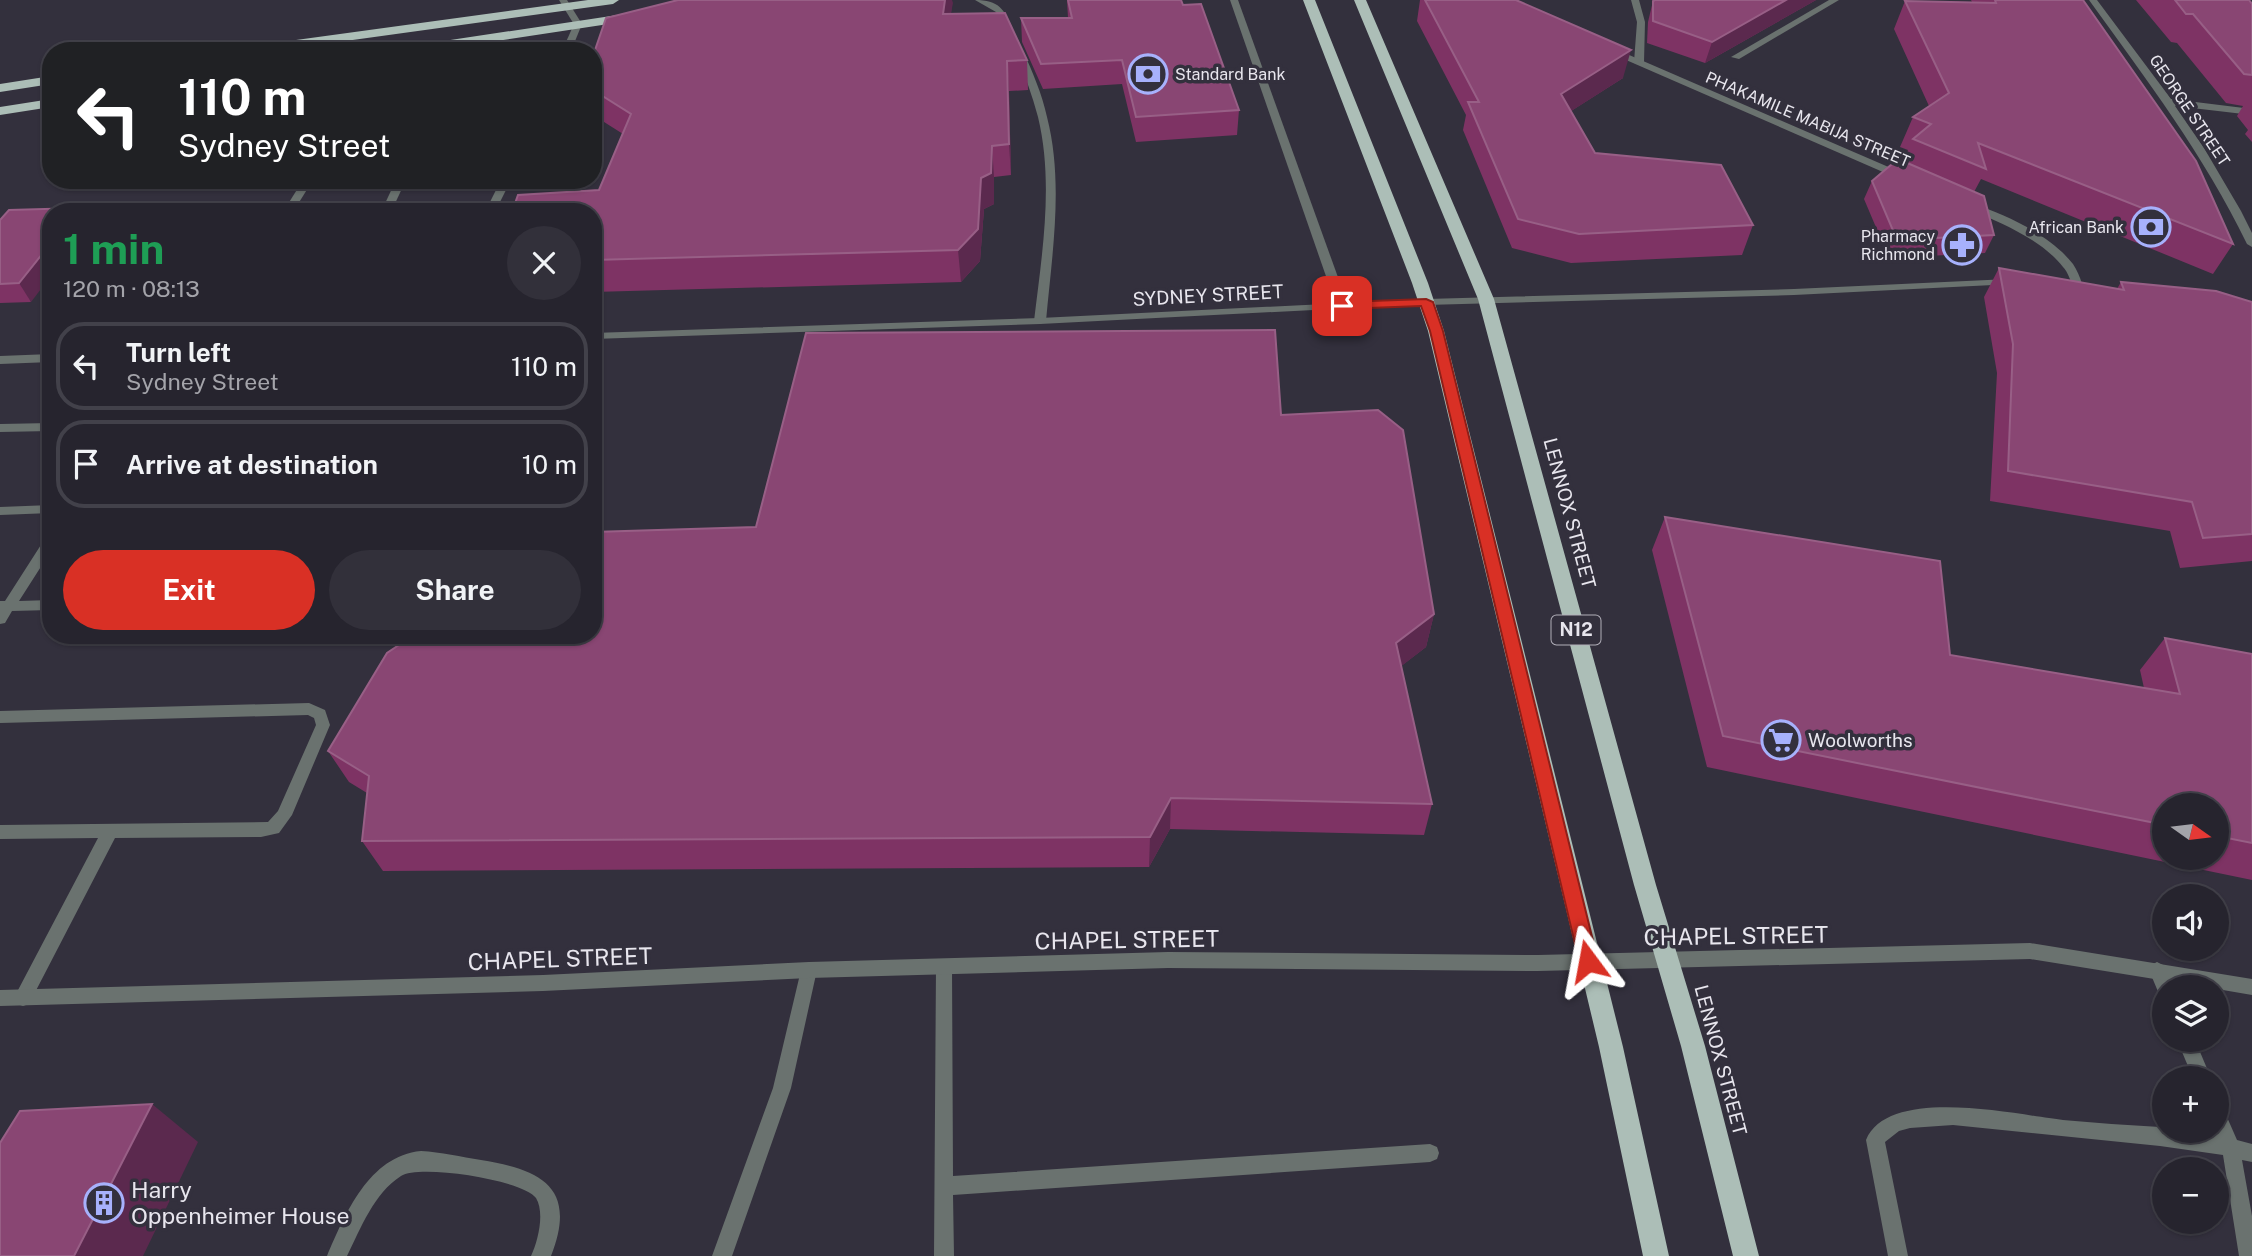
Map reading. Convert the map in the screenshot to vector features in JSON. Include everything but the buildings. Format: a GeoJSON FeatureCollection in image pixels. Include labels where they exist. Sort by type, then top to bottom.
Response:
{"type":"FeatureCollection","features":[{"type":"Feature","properties":{"kind":"highway"},"geometry":{"type":"LineString","coordinates":[[305,42],[566,3],[613,0]]}},
{"type":"Feature","properties":{"kind":"highway"},"geometry":{"type":"LineString","coordinates":[[1309,0],[1436,331],[1611,1047],[1656,1256]]}},
{"type":"Feature","properties":{"kind":"highway","name":"LENNOX STREET"},"geometry":{"type":"LineString","coordinates":[[1360,0],[1486,299],[1693,1046],[1746,1256]]}},
{"type":"Feature","properties":{"kind":"highway"},"geometry":{"type":"LineString","coordinates":[[462,42],[639,16]]}},
{"type":"Feature","properties":{"kind":"highway"},"geometry":{"type":"LineString","coordinates":[[0,88],[42,81]]}},
{"type":"Feature","properties":{"kind":"highway"},"geometry":{"type":"LineString","coordinates":[[0,111],[42,104]]}},
{"type":"Feature","properties":{"kind":"street"},"geometry":{"type":"LineString","coordinates":[[979,0],[1000,10],[1035,85],[1049,139],[1051,211],[1040,321]]}},
{"type":"Feature","properties":{"kind":"street"},"geometry":{"type":"LineString","coordinates":[[1000,10],[1008,0]]}},
{"type":"Feature","properties":{"kind":"street"},"geometry":{"type":"LineString","coordinates":[[1234,0],[1342,306]]}},
{"type":"Feature","properties":{"kind":"street"},"geometry":{"type":"LineString","coordinates":[[1635,0],[1641,22],[1639,62]]}},
{"type":"Feature","properties":{"kind":"street"},"geometry":{"type":"LineString","coordinates":[[1736,57],[1835,0]]}},
{"type":"Feature","properties":{"kind":"street","name":"GEORGE STREET"},"geometry":{"type":"LineString","coordinates":[[2093,0],[2169,102],[2236,209],[2252,244]]}},
{"type":"Feature","properties":{"kind":"street"},"geometry":{"type":"LineString","coordinates":[[566,3],[578,24],[570,42]]}},
{"type":"Feature","properties":{"kind":"street","name":"PHAKAMILE MABIJA STREET"},"geometry":{"type":"LineString","coordinates":[[1603,47],[1918,184]]}},
{"type":"Feature","properties":{"kind":"street"},"geometry":{"type":"LineString","coordinates":[[2169,102],[2252,112]]}},
{"type":"Feature","properties":{"kind":"street"},"geometry":{"type":"LineString","coordinates":[[1968,205],[2016,228],[2052,252],[2068,265],[2072,283],[2090,286]]}},
{"type":"Feature","properties":{"kind":"street","name":"SYDNEY STREET"},"geometry":{"type":"LineString","coordinates":[[602,336],[1040,321],[1486,299],[1794,292],[2021,282]]}},
{"type":"Feature","properties":{"kind":"street"},"geometry":{"type":"LineString","coordinates":[[0,360],[42,358]]}},
{"type":"Feature","properties":{"kind":"street"},"geometry":{"type":"LineString","coordinates":[[0,428],[42,427]]}},
{"type":"Feature","properties":{"kind":"street"},"geometry":{"type":"LineString","coordinates":[[0,512],[42,510]]}},
{"type":"Feature","properties":{"kind":"street"},"geometry":{"type":"LineString","coordinates":[[0,619],[4,606],[42,553]]}},
{"type":"Feature","properties":{"kind":"street"},"geometry":{"type":"LineString","coordinates":[[4,606],[42,605]]}},
{"type":"Feature","properties":{"kind":"street"},"geometry":{"type":"LineString","coordinates":[[0,717],[309,709],[320,714],[323,725],[284,815],[273,828],[0,832]]}},
{"type":"Feature","properties":{"kind":"street"},"geometry":{"type":"LineString","coordinates":[[23,998],[110,831]]}},
{"type":"Feature","properties":{"kind":"street","name":"CHAPEL STREET"},"geometry":{"type":"LineString","coordinates":[[0,998],[543,983],[809,970],[1168,960],[1588,961],[2030,951],[2252,987]]}},
{"type":"Feature","properties":{"kind":"street"},"geometry":{"type":"LineString","coordinates":[[944,967],[944,1256]]}},
{"type":"Feature","properties":{"kind":"street"},"geometry":{"type":"LineString","coordinates":[[722,1256],[782,1088],[809,970]]}},
{"type":"Feature","properties":{"kind":"street"},"geometry":{"type":"LineString","coordinates":[[2157,970],[2159,975]]}},
{"type":"Feature","properties":{"kind":"street"},"geometry":{"type":"LineString","coordinates":[[1898,1256],[1875,1140],[1881,1130],[1914,1118],[1963,1118],[2231,1147],[2252,1153]]}},
{"type":"Feature","properties":{"kind":"street"},"geometry":{"type":"LineString","coordinates":[[2229,1142],[2249,1256]]}},
{"type":"Feature","properties":{"kind":"street"},"geometry":{"type":"LineString","coordinates":[[944,1186],[1430,1153]]}},
{"type":"Feature","properties":{"kind":"street"},"geometry":{"type":"LineString","coordinates":[[337,1256],[383,1177],[407,1162],[429,1161],[527,1178],[544,1190],[551,1213],[541,1256]]}},
{"type":"Feature","properties":{"kind":"place","name":"Standard Bank"},"geometry":{"type":"Point","coordinates":[1148,74]}},
{"type":"Feature","properties":{"kind":"place","name":"African Bank"},"geometry":{"type":"Point","coordinates":[2151,227]}},
{"type":"Feature","properties":{"kind":"place","name":"Pharmacy Richmond"},"geometry":{"type":"Point","coordinates":[1962,245]}},
{"type":"Feature","properties":{"kind":"place","name":"Woolworths"},"geometry":{"type":"Point","coordinates":[1781,740]}},
{"type":"Feature","properties":{"kind":"place","name":"Harry Oppenheimer House"},"geometry":{"type":"Point","coordinates":[104,1203]}},
{"type":"Feature","properties":{"kind":"route"},"geometry":{"type":"LineString","coordinates":[[1342,306],[1426,302],[1436,331],[1588,961]]}}]}
